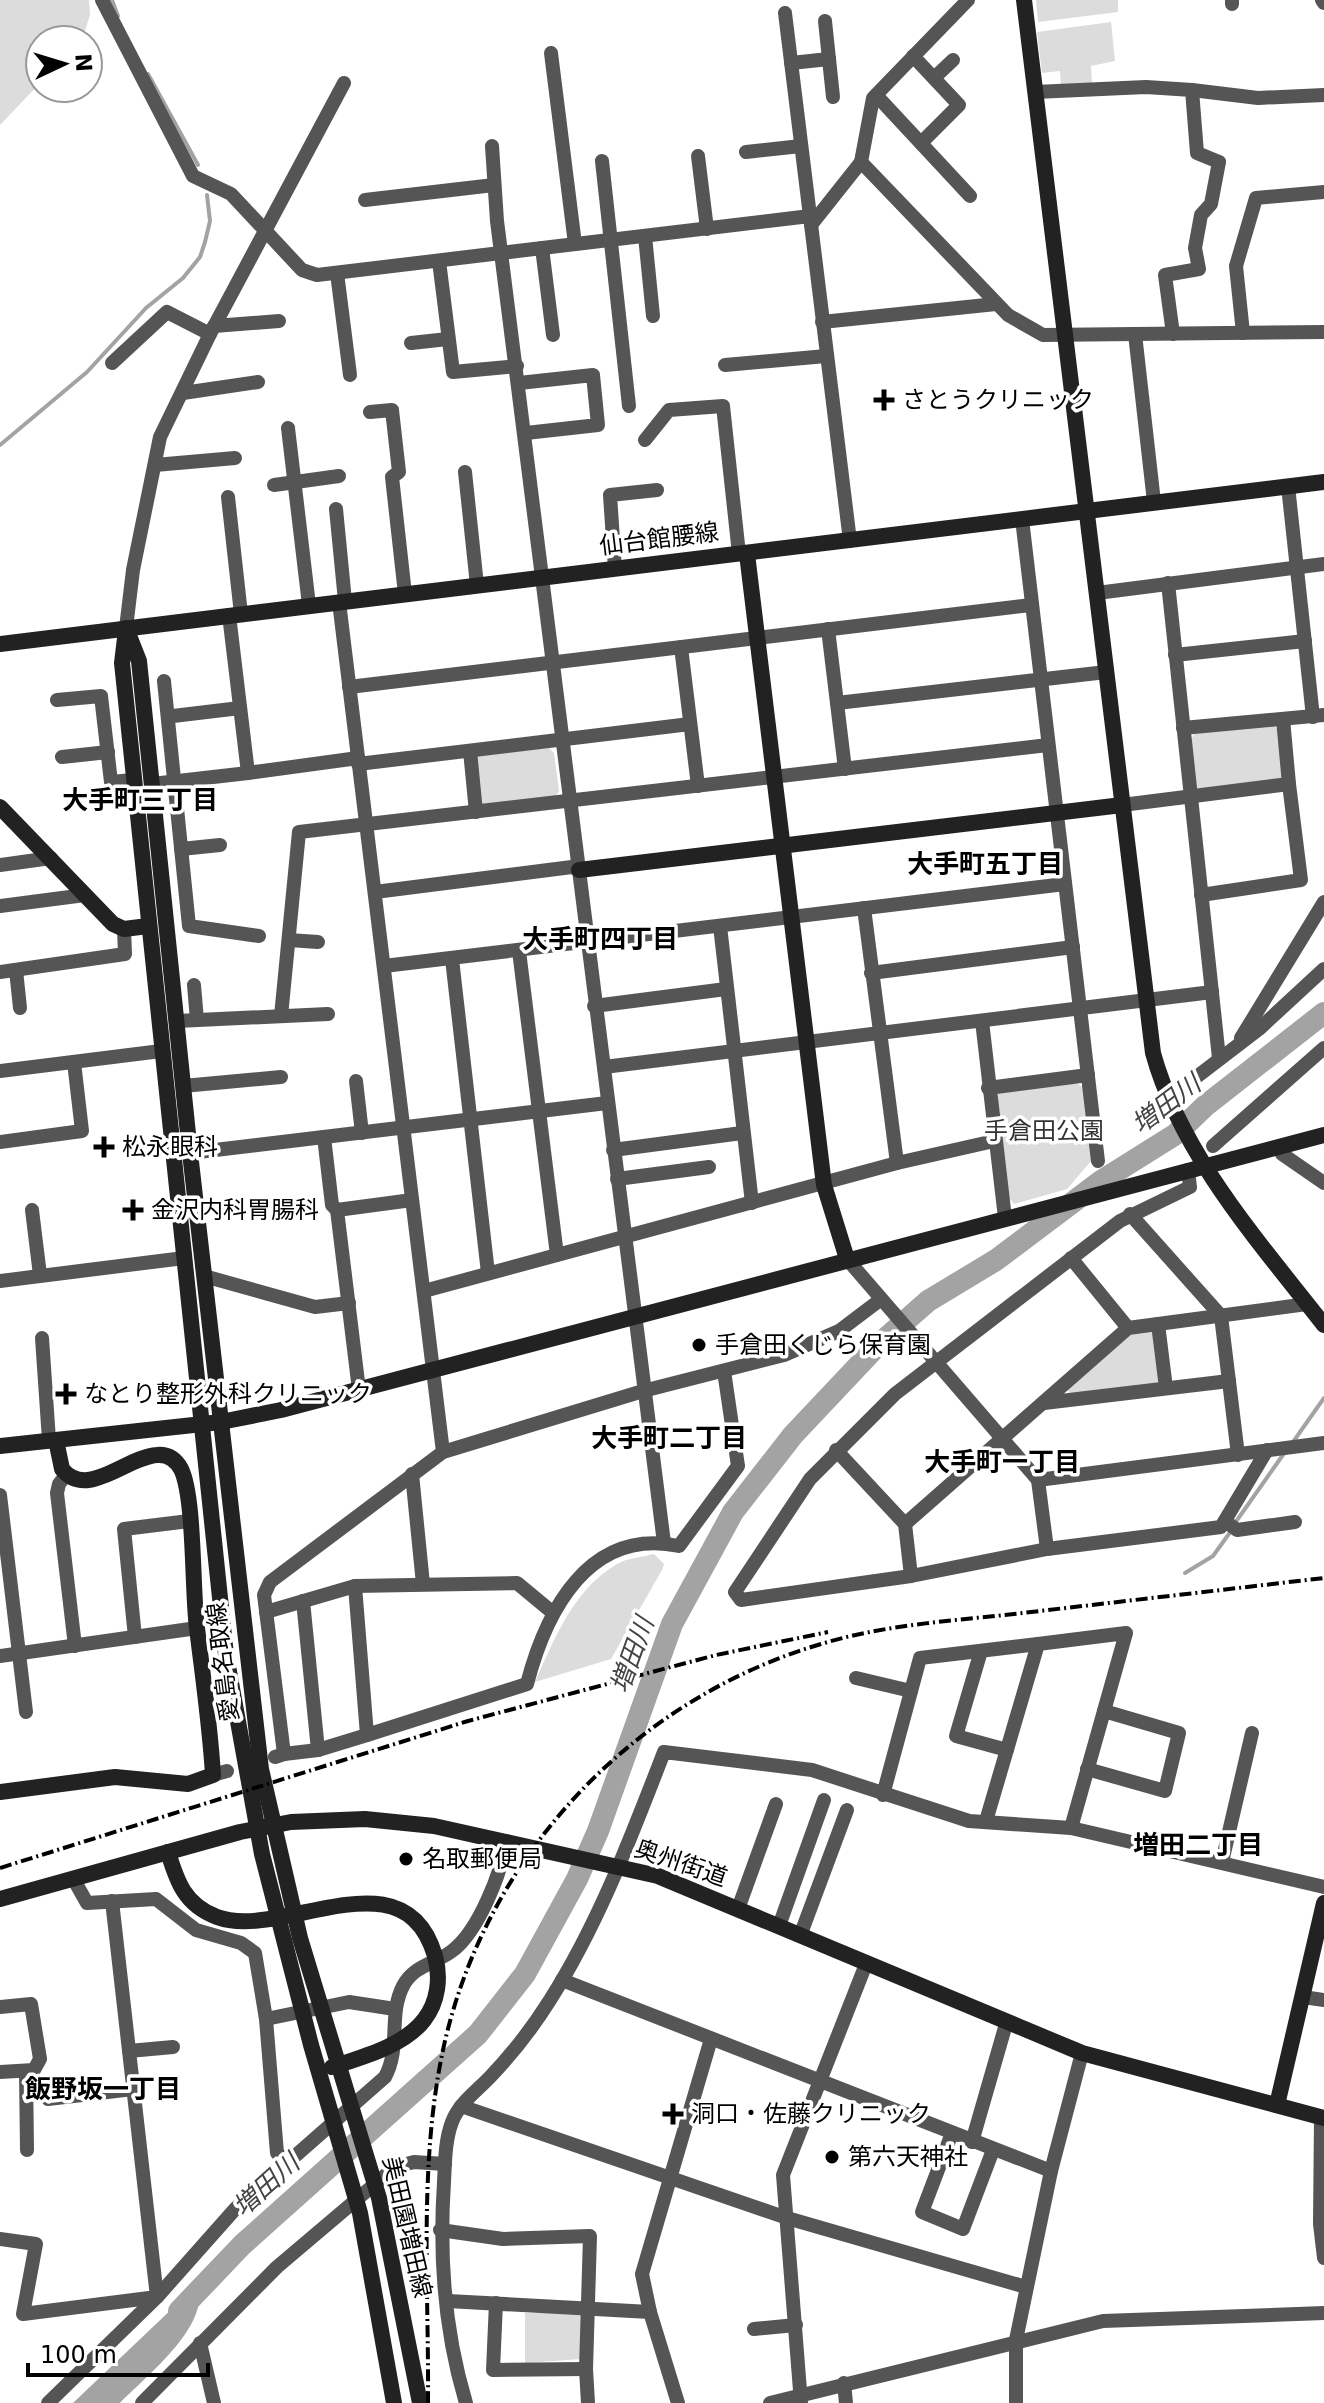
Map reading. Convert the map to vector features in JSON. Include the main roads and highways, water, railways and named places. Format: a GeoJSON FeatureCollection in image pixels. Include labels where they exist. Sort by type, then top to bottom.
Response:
{"type":"FeatureCollection","features":[{"type":"Feature","properties":{"kind":"waterway"},"geometry":{"type":"LineString","coordinates":[[112,0],[118,16]]}},
{"type":"Feature","properties":{"kind":"waterway"},"geometry":{"type":"LineString","coordinates":[[148,74],[198,165]]}},
{"type":"Feature","properties":{"kind":"waterway"},"geometry":{"type":"LineString","coordinates":[[0,445],[87,372],[146,308],[183,278],[200,257],[205,242],[210,221],[207,195]]}},
{"type":"Feature","properties":{"kind":"waterway","name":"増田川"},"geometry":{"type":"LineString","coordinates":[[179,2311],[242,2245],[478,2034],[525,1974],[577,1879],[598,1831],[672,1624],[733,1512],[793,1435],[877,1346],[928,1301],[996,1260],[1101,1181],[1176,1134],[1205,1106],[1324,1013]]}},
{"type":"Feature","properties":{"kind":"waterway"},"geometry":{"type":"LineString","coordinates":[[1293,1442],[1324,1398]]}},
{"type":"Feature","properties":{"kind":"waterway"},"geometry":{"type":"LineString","coordinates":[[1235,1523],[1285,1452]]}},
{"type":"Feature","properties":{"kind":"waterway"},"geometry":{"type":"LineString","coordinates":[[1185,1573],[1213,1556],[1231,1531]]}},
{"type":"Feature","properties":{"kind":"railway"},"geometry":{"type":"LineString","coordinates":[[428,2403],[427,2221],[431,2130],[445,2041],[466,1972],[496,1907],[534,1847],[580,1792],[632,1744],[690,1703],[753,1669],[821,1644],[868,1632],[1324,1578]]}},
{"type":"Feature","properties":{"kind":"railway"},"geometry":{"type":"LineString","coordinates":[[0,1868],[468,1721],[716,1655],[828,1632]]}},
{"type":"Feature","properties":{"kind":"place","name":"さとうクリニック"},"geometry":{"type":"Point","coordinates":[884,400]}},
{"type":"Feature","properties":{"kind":"place","name":"松永眼科"},"geometry":{"type":"Point","coordinates":[104,1147]}},
{"type":"Feature","properties":{"kind":"place","name":"金沢内科胃腸科"},"geometry":{"type":"Point","coordinates":[133,1210]}},
{"type":"Feature","properties":{"kind":"place","name":"手倉田くじら保育園"},"geometry":{"type":"Point","coordinates":[699,1345]}},
{"type":"Feature","properties":{"kind":"place","name":"なとり整形外科クリニック"},"geometry":{"type":"Point","coordinates":[66,1394]}},
{"type":"Feature","properties":{"kind":"place","name":"名取郵便局"},"geometry":{"type":"Point","coordinates":[406,1859]}},
{"type":"Feature","properties":{"kind":"place","name":"洞口・佐藤クリニック"},"geometry":{"type":"Point","coordinates":[673,2114]}},
{"type":"Feature","properties":{"kind":"place","name":"第六天神社"},"geometry":{"type":"Point","coordinates":[832,2157]}},
{"type":"Feature","properties":{"kind":"district","name":"大手町三丁目"},"geometry":{"type":"Point","coordinates":[140,800]}},
{"type":"Feature","properties":{"kind":"district","name":"大手町五丁目"},"geometry":{"type":"Point","coordinates":[985,864]}},
{"type":"Feature","properties":{"kind":"district","name":"大手町四丁目"},"geometry":{"type":"Point","coordinates":[600,939]}},
{"type":"Feature","properties":{"kind":"district","name":"大手町二丁目"},"geometry":{"type":"Point","coordinates":[669,1438]}},
{"type":"Feature","properties":{"kind":"district","name":"大手町一丁目"},"geometry":{"type":"Point","coordinates":[1002,1462]}},
{"type":"Feature","properties":{"kind":"district","name":"増田二丁目"},"geometry":{"type":"Point","coordinates":[1198,1845]}},
{"type":"Feature","properties":{"kind":"district","name":"飯野坂一丁目"},"geometry":{"type":"Point","coordinates":[103,2089]}},
{"type":"Feature","properties":{"kind":"park label","name":"手倉田公園"},"geometry":{"type":"Point","coordinates":[1044,1131]}}]}
